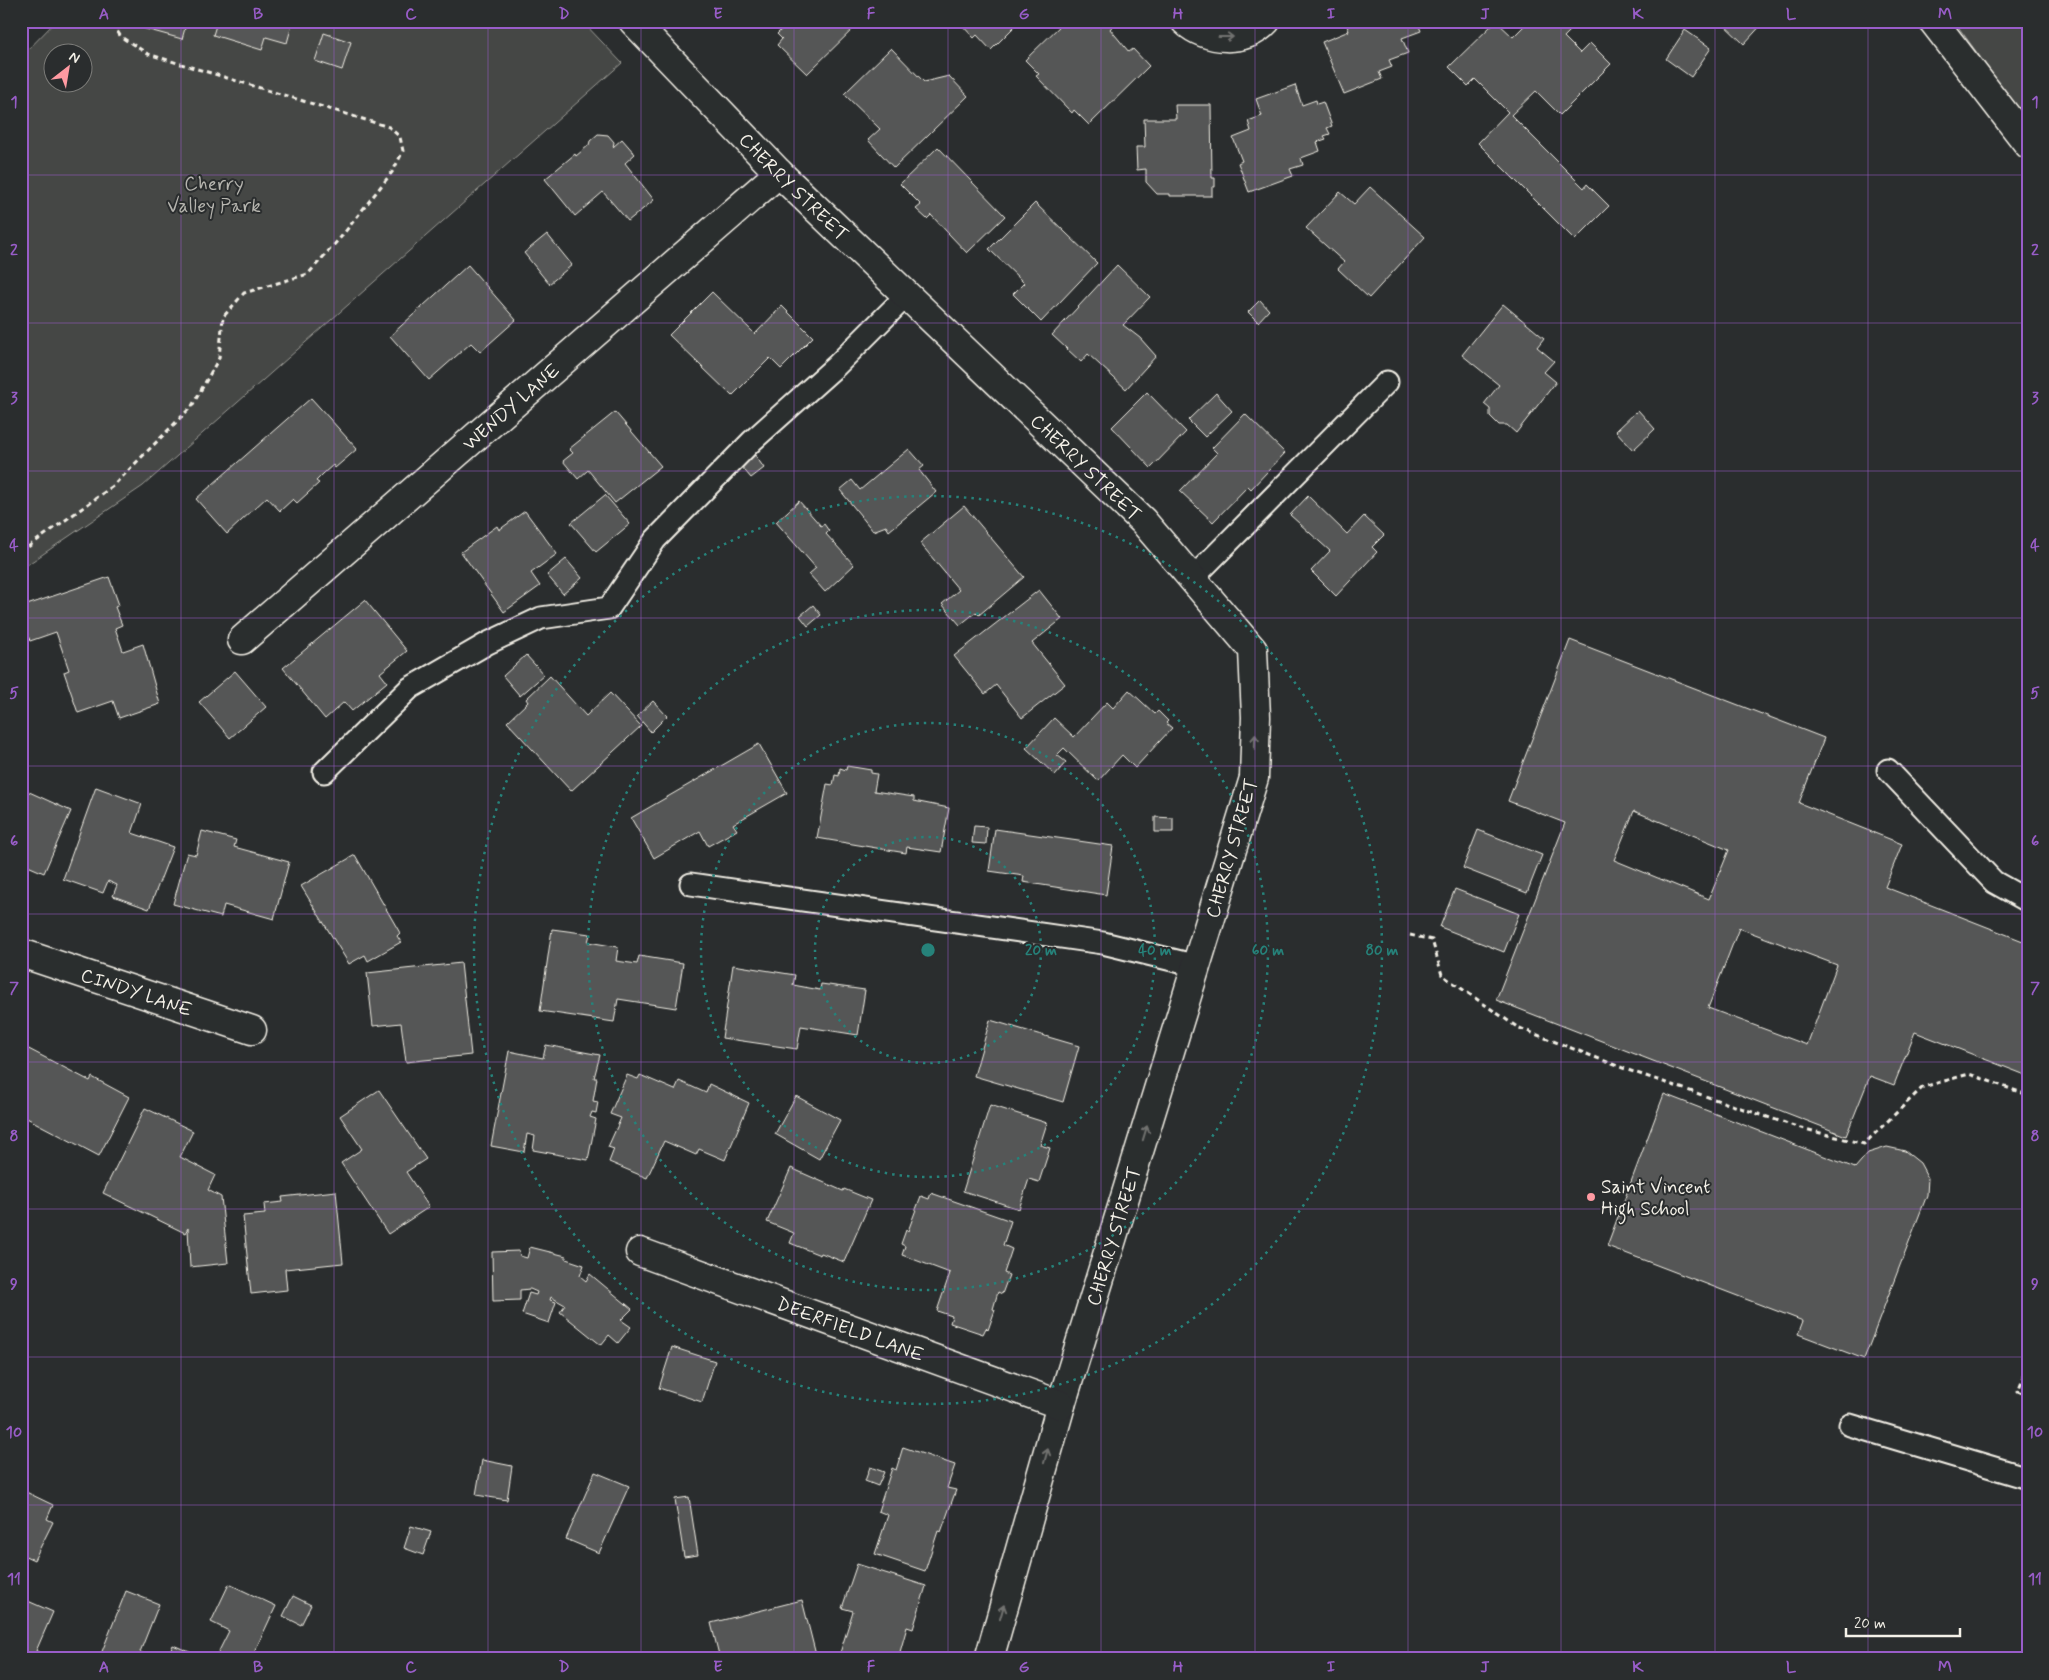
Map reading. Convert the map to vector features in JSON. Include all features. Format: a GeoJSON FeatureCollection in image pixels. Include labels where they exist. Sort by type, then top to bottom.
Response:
{"type":"FeatureCollection","features":[{"type":"Feature","properties":{"kind":"street","name":"CHERRY STREET"},"geometry":{"type":"LineString","coordinates":[[633,21],[779,173],[1143,521],[1254,650],[1256,717],[1254,778],[1061,1405],[989,1659]]}},
{"type":"Feature","properties":{"kind":"street"},"geometry":{"type":"LineString","coordinates":[[1185,21],[1191,27],[1209,35],[1228,38],[1247,34],[1266,21]]}},
{"type":"Feature","properties":{"kind":"street"},"geometry":{"type":"LineString","coordinates":[[1933,21],[2028,144]]}},
{"type":"Feature","properties":{"kind":"street","name":"WENDY LANE"},"geometry":{"type":"LineString","coordinates":[[242,640],[779,173]]}},
{"type":"Feature","properties":{"kind":"street","name":"CINDY LANE"},"geometry":{"type":"LineString","coordinates":[[21,953],[252,1030]]}},
{"type":"Feature","properties":{"kind":"street","name":"DEERFIELD LANE"},"geometry":{"type":"LineString","coordinates":[[640,1252],[1061,1405]]}},
{"type":"Feature","properties":{"kind":"lane"},"geometry":{"type":"LineString","coordinates":[[324,772],[410,688],[488,643],[541,618],[609,608],[655,540],[752,441],[836,366],[907,295]]}},
{"type":"Feature","properties":{"kind":"lane"},"geometry":{"type":"LineString","coordinates":[[1192,578],[1387,382]]}},
{"type":"Feature","properties":{"kind":"lane"},"geometry":{"type":"LineString","coordinates":[[1888,770],[1994,882],[2028,901]]}},
{"type":"Feature","properties":{"kind":"lane"},"geometry":{"type":"LineString","coordinates":[[691,884],[1103,943],[1197,966]]}},
{"type":"Feature","properties":{"kind":"lane"},"geometry":{"type":"LineString","coordinates":[[1850,1425],[2028,1478]]}},
{"type":"Feature","properties":{"kind":"path"},"geometry":{"type":"LineString","coordinates":[[21,552],[113,486],[192,406],[219,358],[224,317],[244,293],[308,274],[393,171],[403,151],[400,137],[390,128],[148,54],[121,37],[111,21]]}},
{"type":"Feature","properties":{"kind":"path"},"geometry":{"type":"LineString","coordinates":[[1410,935],[1432,940],[1442,975],[1517,1026],[1628,1070],[1797,1127],[1864,1144],[1923,1087],[1970,1074],[2028,1095]]}},
{"type":"Feature","properties":{"kind":"path"},"geometry":{"type":"LineString","coordinates":[[2028,1366],[2018,1391],[2028,1395]]}},
{"type":"Feature","properties":{"kind":"green space","name":"Cherry Valley Park"},"geometry":{"type":"Polygon","coordinates":[[[56,21],[582,21],[622,63],[143,486],[21,569],[21,57],[56,21]]]}},
{"type":"Feature","properties":{"kind":"green space"},"geometry":{"type":"Polygon","coordinates":[[[1954,21],[2028,21],[2028,123],[1954,21]]]}},
{"type":"Feature","properties":{"kind":"building"},"geometry":{"type":"Polygon","coordinates":[[[144,21],[187,21],[182,39],[142,28],[144,21]]]}},
{"type":"Feature","properties":{"kind":"building"},"geometry":{"type":"Polygon","coordinates":[[[213,21],[293,21],[287,43],[266,37],[262,50],[213,35],[217,22],[213,21]]]}},
{"type":"Feature","properties":{"kind":"building"},"geometry":{"type":"Polygon","coordinates":[[[790,21],[861,21],[807,74],[777,45],[782,39],[777,34],[790,21]]]}},
{"type":"Feature","properties":{"kind":"building"},"geometry":{"type":"Polygon","coordinates":[[[958,21],[1020,21],[991,50],[977,35],[974,38],[958,21]]]}},
{"type":"Feature","properties":{"kind":"building"},"geometry":{"type":"Polygon","coordinates":[[[1065,21],[1117,21],[1110,29],[1129,52],[1133,49],[1149,66],[1089,125],[1074,110],[1072,113],[1036,76],[1039,74],[1025,60],[1065,21]]]}},
{"type":"Feature","properties":{"kind":"building"},"geometry":{"type":"Polygon","coordinates":[[[1345,21],[1417,21],[1421,31],[1402,38],[1408,53],[1389,60],[1392,67],[1379,72],[1382,79],[1344,94],[1322,42],[1349,31],[1345,21]]]}},
{"type":"Feature","properties":{"kind":"building"},"geometry":{"type":"Polygon","coordinates":[[[1496,21],[1513,37],[1529,21],[1570,21],[1575,26],[1564,37],[1580,53],[1590,43],[1611,64],[1560,115],[1536,91],[1511,115],[1584,188],[1587,184],[1609,206],[1575,240],[1478,143],[1508,112],[1475,79],[1468,86],[1449,67],[1496,21]]]}},
{"type":"Feature","properties":{"kind":"building"},"geometry":{"type":"Polygon","coordinates":[[[1720,21],[1765,21],[1744,44],[1720,21]]]}},
{"type":"Feature","properties":{"kind":"building"},"geometry":{"type":"Polygon","coordinates":[[[1685,30],[1711,48],[1691,77],[1666,59],[1685,30]]]}},
{"type":"Feature","properties":{"kind":"building"},"geometry":{"type":"Polygon","coordinates":[[[324,33],[351,42],[342,70],[315,61],[324,33]]]}},
{"type":"Feature","properties":{"kind":"building"},"geometry":{"type":"Polygon","coordinates":[[[891,48],[924,82],[949,76],[968,96],[894,168],[868,140],[880,129],[844,94],[891,48]]]}},
{"type":"Feature","properties":{"kind":"building"},"geometry":{"type":"Polygon","coordinates":[[[1295,85],[1302,105],[1316,100],[1317,104],[1323,102],[1332,126],[1327,128],[1330,134],[1324,136],[1326,139],[1317,142],[1320,151],[1301,158],[1303,165],[1290,169],[1293,176],[1249,192],[1238,163],[1242,161],[1233,138],[1251,131],[1248,121],[1262,116],[1256,99],[1295,85]]]}},
{"type":"Feature","properties":{"kind":"building"},"geometry":{"type":"Polygon","coordinates":[[[1175,105],[1211,105],[1212,178],[1215,178],[1212,196],[1170,196],[1170,194],[1157,194],[1146,182],[1146,169],[1137,170],[1136,147],[1145,147],[1144,119],[1176,119],[1175,105]]]}},
{"type":"Feature","properties":{"kind":"building"},"geometry":{"type":"Polygon","coordinates":[[[598,134],[608,135],[614,142],[613,147],[622,139],[635,154],[625,163],[654,200],[628,221],[603,192],[575,216],[545,179],[589,145],[590,141],[598,134]]]}},
{"type":"Feature","properties":{"kind":"building"},"geometry":{"type":"Polygon","coordinates":[[[938,147],[1005,216],[967,253],[931,215],[927,219],[916,209],[921,205],[900,184],[938,147]]]}},
{"type":"Feature","properties":{"kind":"building"},"geometry":{"type":"Polygon","coordinates":[[[1370,187],[1425,237],[1369,298],[1338,269],[1344,262],[1306,228],[1340,192],[1354,204],[1370,187]]]}},
{"type":"Feature","properties":{"kind":"building"},"geometry":{"type":"Polygon","coordinates":[[[1035,203],[1097,263],[1041,322],[1013,294],[1024,283],[989,249],[1035,203]]]}},
{"type":"Feature","properties":{"kind":"building"},"geometry":{"type":"Polygon","coordinates":[[[547,234],[572,265],[549,284],[524,253],[547,234]]]}},
{"type":"Feature","properties":{"kind":"building"},"geometry":{"type":"Polygon","coordinates":[[[468,265],[516,320],[480,352],[471,343],[429,380],[390,336],[468,265]]]}},
{"type":"Feature","properties":{"kind":"building"},"geometry":{"type":"Polygon","coordinates":[[[1117,265],[1150,297],[1123,325],[1140,338],[1156,356],[1126,389],[1088,354],[1081,362],[1052,335],[1117,265]]]}},
{"type":"Feature","properties":{"kind":"building"},"geometry":{"type":"Polygon","coordinates":[[[712,292],[755,334],[782,306],[813,337],[781,369],[770,358],[732,396],[669,335],[712,292]]]}},
{"type":"Feature","properties":{"kind":"building"},"geometry":{"type":"Polygon","coordinates":[[[1260,300],[1269,310],[1258,322],[1248,312],[1260,300]]]}},
{"type":"Feature","properties":{"kind":"building"},"geometry":{"type":"Polygon","coordinates":[[[1503,304],[1544,338],[1537,347],[1554,361],[1544,372],[1556,382],[1516,433],[1507,425],[1499,425],[1490,416],[1490,409],[1484,404],[1499,385],[1462,355],[1503,304]]]}},
{"type":"Feature","properties":{"kind":"building"},"geometry":{"type":"Polygon","coordinates":[[[1147,392],[1186,432],[1151,468],[1112,427],[1147,392]]]}},
{"type":"Feature","properties":{"kind":"building"},"geometry":{"type":"Polygon","coordinates":[[[1216,393],[1232,411],[1205,437],[1188,420],[1216,393]]]}},
{"type":"Feature","properties":{"kind":"building"},"geometry":{"type":"Polygon","coordinates":[[[311,398],[357,449],[335,468],[333,465],[324,473],[316,481],[319,483],[297,503],[293,499],[280,511],[267,497],[227,534],[196,499],[311,398]]]}},
{"type":"Feature","properties":{"kind":"building"},"geometry":{"type":"Polygon","coordinates":[[[1638,410],[1655,429],[1633,450],[1616,431],[1638,410]]]}},
{"type":"Feature","properties":{"kind":"building"},"geometry":{"type":"Polygon","coordinates":[[[615,412],[661,466],[615,503],[588,470],[578,479],[563,461],[573,453],[569,449],[615,412]]]}},
{"type":"Feature","properties":{"kind":"building"},"geometry":{"type":"Polygon","coordinates":[[[1245,414],[1285,453],[1251,489],[1248,486],[1213,522],[1180,491],[1217,453],[1212,448],[1245,414]]]}},
{"type":"Feature","properties":{"kind":"building"},"geometry":{"type":"Polygon","coordinates":[[[909,449],[924,466],[919,470],[936,492],[889,531],[886,526],[873,531],[840,490],[852,480],[860,490],[909,449]]]}},
{"type":"Feature","properties":{"kind":"building"},"geometry":{"type":"Polygon","coordinates":[[[755,455],[764,468],[751,478],[741,466],[755,455]]]}},
{"type":"Feature","properties":{"kind":"building"},"geometry":{"type":"Polygon","coordinates":[[[605,495],[630,524],[596,552],[571,523],[605,495]]]}},
{"type":"Feature","properties":{"kind":"building"},"geometry":{"type":"Polygon","coordinates":[[[1308,496],[1347,534],[1364,516],[1384,535],[1372,547],[1377,552],[1336,596],[1311,571],[1330,551],[1290,515],[1308,496]]]}},
{"type":"Feature","properties":{"kind":"building"},"geometry":{"type":"Polygon","coordinates":[[[799,501],[821,526],[824,524],[829,531],[826,534],[854,565],[825,592],[809,574],[816,568],[776,522],[799,501]]]}},
{"type":"Feature","properties":{"kind":"building"},"geometry":{"type":"Polygon","coordinates":[[[964,506],[1024,577],[979,615],[976,612],[960,625],[942,604],[959,590],[920,543],[964,506]]]}},
{"type":"Feature","properties":{"kind":"building"},"geometry":{"type":"Polygon","coordinates":[[[525,511],[557,554],[531,573],[540,586],[504,612],[461,552],[497,526],[499,530],[525,511]]]}},
{"type":"Feature","properties":{"kind":"building"},"geometry":{"type":"Polygon","coordinates":[[[566,559],[582,578],[563,594],[547,575],[566,559]]]}},
{"type":"Feature","properties":{"kind":"building"},"geometry":{"type":"Polygon","coordinates":[[[109,577],[119,605],[115,607],[122,625],[115,628],[123,651],[143,644],[160,704],[119,718],[113,701],[78,713],[64,672],[69,670],[56,632],[30,641],[21,615],[21,607],[109,577]]]}},
{"type":"Feature","properties":{"kind":"building"},"geometry":{"type":"Polygon","coordinates":[[[1039,590],[1062,619],[1032,643],[1065,684],[1022,718],[996,685],[985,694],[954,656],[1039,590]]]}},
{"type":"Feature","properties":{"kind":"building"},"geometry":{"type":"Polygon","coordinates":[[[365,600],[407,651],[380,673],[387,682],[352,711],[344,702],[325,719],[283,668],[365,600]]]}},
{"type":"Feature","properties":{"kind":"building"},"geometry":{"type":"Polygon","coordinates":[[[813,605],[821,615],[808,626],[800,616],[813,605]]]}},
{"type":"Feature","properties":{"kind":"building"},"geometry":{"type":"Polygon","coordinates":[[[1570,640],[1824,738],[1799,803],[1902,844],[1885,887],[2028,943],[2028,1076],[1915,1032],[1894,1085],[1870,1076],[1846,1136],[1496,1000],[1565,823],[1508,801],[1570,640]],[[1634,811],[1614,860],[1709,899],[1729,850],[1634,811]],[[1739,928],[1708,1008],[1807,1045],[1837,965],[1739,928]]]}},
{"type":"Feature","properties":{"kind":"building"},"geometry":{"type":"Polygon","coordinates":[[[526,655],[544,675],[520,696],[503,676],[526,655]]]}},
{"type":"Feature","properties":{"kind":"building"},"geometry":{"type":"Polygon","coordinates":[[[235,671],[266,707],[230,738],[199,702],[235,671]]]}},
{"type":"Feature","properties":{"kind":"building"},"geometry":{"type":"Polygon","coordinates":[[[550,676],[586,716],[610,693],[641,726],[571,791],[507,722],[528,702],[526,699],[550,676]]]}},
{"type":"Feature","properties":{"kind":"building"},"geometry":{"type":"Polygon","coordinates":[[[1129,690],[1155,714],[1158,711],[1172,728],[1135,768],[1122,755],[1098,781],[1064,748],[1057,755],[1066,762],[1055,775],[1026,748],[1054,718],[1074,737],[1107,702],[1113,708],[1129,690]]]}},
{"type":"Feature","properties":{"kind":"building"},"geometry":{"type":"Polygon","coordinates":[[[653,701],[667,716],[651,732],[637,716],[653,701]]]}},
{"type":"Feature","properties":{"kind":"building"},"geometry":{"type":"Polygon","coordinates":[[[759,744],[787,793],[733,824],[737,830],[708,846],[700,831],[654,858],[631,818],[759,744]]]}},
{"type":"Feature","properties":{"kind":"building"},"geometry":{"type":"Polygon","coordinates":[[[847,766],[871,770],[871,773],[877,774],[874,791],[914,797],[914,801],[949,808],[941,852],[907,847],[906,853],[817,838],[827,784],[833,785],[835,775],[839,776],[840,768],[846,770],[847,766]]]}},
{"type":"Feature","properties":{"kind":"building"},"geometry":{"type":"Polygon","coordinates":[[[21,786],[28,789],[27,791],[71,811],[44,873],[21,863],[21,786]]]}},
{"type":"Feature","properties":{"kind":"building"},"geometry":{"type":"Polygon","coordinates":[[[96,787],[142,804],[132,833],[173,847],[149,909],[113,896],[117,885],[108,881],[103,893],[63,879],[96,787]]]}},
{"type":"Feature","properties":{"kind":"building"},"geometry":{"type":"Polygon","coordinates":[[[1155,817],[1173,818],[1173,832],[1155,832],[1155,817]]]}},
{"type":"Feature","properties":{"kind":"building"},"geometry":{"type":"Polygon","coordinates":[[[974,826],[987,827],[986,844],[972,843],[974,826]]]}},
{"type":"Feature","properties":{"kind":"building"},"geometry":{"type":"Polygon","coordinates":[[[995,829],[1113,846],[1106,895],[1023,882],[1024,876],[989,871],[995,829]]]}},
{"type":"Feature","properties":{"kind":"building"},"geometry":{"type":"Polygon","coordinates":[[[1478,830],[1542,855],[1527,893],[1463,868],[1478,830]]]}},
{"type":"Feature","properties":{"kind":"building"},"geometry":{"type":"Polygon","coordinates":[[[202,831],[236,840],[234,847],[289,862],[274,919],[224,905],[221,917],[173,904],[187,853],[196,855],[202,831]]]}},
{"type":"Feature","properties":{"kind":"building"},"geometry":{"type":"Polygon","coordinates":[[[355,855],[400,933],[397,936],[401,942],[368,961],[365,955],[349,964],[301,886],[355,855]]]}},
{"type":"Feature","properties":{"kind":"building"},"geometry":{"type":"Polygon","coordinates":[[[1455,889],[1519,914],[1504,952],[1440,927],[1455,889]]]}},
{"type":"Feature","properties":{"kind":"building"},"geometry":{"type":"Polygon","coordinates":[[[552,929],[590,934],[588,942],[618,947],[616,961],[637,964],[639,956],[683,963],[676,1008],[618,999],[614,1022],[540,1011],[552,929]]]}},
{"type":"Feature","properties":{"kind":"building"},"geometry":{"type":"Polygon","coordinates":[[[461,963],[471,1055],[406,1062],[401,1023],[373,1026],[367,973],[461,963]]]}},
{"type":"Feature","properties":{"kind":"building"},"geometry":{"type":"Polygon","coordinates":[[[733,965],[795,975],[793,985],[820,990],[821,984],[865,990],[858,1035],[801,1026],[797,1049],[722,1038],[733,965]]]}},
{"type":"Feature","properties":{"kind":"building"},"geometry":{"type":"Polygon","coordinates":[[[990,1020],[1079,1046],[1063,1102],[974,1076],[990,1020]]]}},
{"type":"Feature","properties":{"kind":"building"},"geometry":{"type":"Polygon","coordinates":[[[21,1045],[90,1081],[92,1077],[129,1097],[99,1156],[21,1115],[21,1045]]]}},
{"type":"Feature","properties":{"kind":"building"},"geometry":{"type":"Polygon","coordinates":[[[546,1045],[600,1055],[594,1078],[597,1078],[593,1101],[598,1102],[596,1113],[592,1112],[590,1117],[596,1119],[588,1160],[533,1150],[535,1136],[527,1134],[524,1152],[491,1146],[509,1051],[543,1058],[546,1045]]]}},
{"type":"Feature","properties":{"kind":"building"},"geometry":{"type":"Polygon","coordinates":[[[627,1075],[638,1079],[640,1075],[675,1090],[679,1081],[706,1093],[709,1084],[749,1103],[725,1160],[699,1149],[696,1155],[664,1141],[647,1178],[609,1162],[614,1149],[608,1147],[621,1118],[610,1114],[627,1075]]]}},
{"type":"Feature","properties":{"kind":"building"},"geometry":{"type":"Polygon","coordinates":[[[379,1090],[426,1159],[406,1172],[429,1207],[388,1234],[341,1163],[362,1149],[340,1116],[379,1090]]]}},
{"type":"Feature","properties":{"kind":"building"},"geometry":{"type":"Polygon","coordinates":[[[1664,1094],[1855,1168],[1868,1153],[1887,1147],[1905,1151],[1920,1163],[1928,1178],[1927,1195],[1864,1359],[1798,1334],[1803,1321],[1607,1246],[1664,1094]]]}},
{"type":"Feature","properties":{"kind":"building"},"geometry":{"type":"Polygon","coordinates":[[[796,1096],[840,1120],[819,1159],[775,1134],[796,1096]]]}},
{"type":"Feature","properties":{"kind":"building"},"geometry":{"type":"Polygon","coordinates":[[[990,1105],[1047,1123],[1040,1145],[1050,1148],[1039,1182],[1029,1179],[1019,1209],[963,1191],[990,1105]]]}},
{"type":"Feature","properties":{"kind":"building"},"geometry":{"type":"Polygon","coordinates":[[[145,1108],[193,1131],[180,1157],[215,1175],[208,1190],[221,1197],[228,1263],[190,1267],[188,1228],[185,1233],[103,1193],[145,1108]]]}},
{"type":"Feature","properties":{"kind":"building"},"geometry":{"type":"Polygon","coordinates":[[[791,1168],[843,1191],[844,1189],[871,1200],[844,1262],[790,1243],[794,1233],[767,1222],[791,1168]]]}},
{"type":"Feature","properties":{"kind":"building"},"geometry":{"type":"Polygon","coordinates":[[[336,1191],[343,1263],[285,1269],[287,1290],[251,1294],[243,1216],[265,1214],[264,1204],[283,1202],[282,1197],[336,1191]]]}},
{"type":"Feature","properties":{"kind":"building"},"geometry":{"type":"Polygon","coordinates":[[[931,1193],[1011,1221],[1003,1245],[1012,1249],[1004,1273],[1009,1275],[1002,1294],[998,1292],[993,1309],[995,1310],[988,1330],[986,1328],[983,1334],[950,1323],[952,1316],[937,1311],[950,1273],[902,1255],[905,1246],[901,1244],[921,1196],[929,1199],[931,1193]]]}},
{"type":"Feature","properties":{"kind":"building"},"geometry":{"type":"Polygon","coordinates":[[[530,1247],[566,1256],[566,1259],[584,1265],[580,1276],[586,1281],[590,1274],[632,1309],[621,1320],[631,1327],[618,1343],[609,1335],[601,1345],[560,1312],[565,1305],[551,1297],[550,1300],[556,1302],[549,1323],[522,1314],[529,1293],[536,1295],[537,1292],[530,1289],[520,1290],[520,1300],[493,1301],[492,1252],[519,1251],[520,1256],[527,1258],[530,1247]]]}},
{"type":"Feature","properties":{"kind":"building"},"geometry":{"type":"Polygon","coordinates":[[[672,1347],[715,1361],[702,1402],[659,1388],[672,1347]]]}},
{"type":"Feature","properties":{"kind":"building"},"geometry":{"type":"Polygon","coordinates":[[[903,1447],[955,1465],[947,1488],[956,1490],[941,1532],[938,1531],[925,1571],[875,1554],[888,1515],[878,1511],[892,1468],[896,1470],[903,1447]]]}},
{"type":"Feature","properties":{"kind":"building"},"geometry":{"type":"Polygon","coordinates":[[[482,1460],[512,1466],[507,1500],[476,1495],[482,1460]]]}},
{"type":"Feature","properties":{"kind":"building"},"geometry":{"type":"Polygon","coordinates":[[[870,1467],[884,1472],[878,1486],[865,1481],[870,1467]]]}},
{"type":"Feature","properties":{"kind":"building"},"geometry":{"type":"Polygon","coordinates":[[[595,1472],[629,1486],[599,1553],[566,1539],[595,1472]]]}},
{"type":"Feature","properties":{"kind":"building"},"geometry":{"type":"Polygon","coordinates":[[[24,1491],[53,1505],[47,1519],[53,1522],[34,1560],[21,1554],[21,1496],[24,1491]]]}},
{"type":"Feature","properties":{"kind":"building"},"geometry":{"type":"Polygon","coordinates":[[[689,1497],[698,1555],[684,1557],[675,1499],[689,1497]]]}},
{"type":"Feature","properties":{"kind":"building"},"geometry":{"type":"Polygon","coordinates":[[[411,1526],[431,1532],[423,1555],[404,1548],[411,1526]]]}},
{"type":"Feature","properties":{"kind":"building"},"geometry":{"type":"Polygon","coordinates":[[[857,1564],[926,1586],[913,1629],[907,1627],[898,1659],[857,1659],[840,1653],[853,1611],[842,1608],[857,1564]]]}},
{"type":"Feature","properties":{"kind":"building"},"geometry":{"type":"Polygon","coordinates":[[[229,1584],[276,1606],[251,1659],[225,1659],[217,1655],[229,1631],[211,1622],[229,1584]]]}},
{"type":"Feature","properties":{"kind":"building"},"geometry":{"type":"Polygon","coordinates":[[[126,1591],[159,1604],[140,1652],[156,1659],[99,1659],[126,1591]]]}},
{"type":"Feature","properties":{"kind":"building"},"geometry":{"type":"Polygon","coordinates":[[[293,1596],[311,1605],[301,1625],[283,1616],[293,1596]]]}},
{"type":"Feature","properties":{"kind":"building"},"geometry":{"type":"Polygon","coordinates":[[[21,1598],[53,1612],[36,1651],[48,1656],[47,1659],[21,1659],[21,1598]]]}},
{"type":"Feature","properties":{"kind":"building"},"geometry":{"type":"Polygon","coordinates":[[[802,1600],[817,1659],[720,1659],[711,1623],[802,1600]]]}},
{"type":"Feature","properties":{"kind":"building"},"geometry":{"type":"Polygon","coordinates":[[[173,1645],[206,1659],[167,1659],[173,1645]]]}},
{"type":"Feature","properties":{"kind":"place","name":"Saint Vincent High School"},"geometry":{"type":"Point","coordinates":[1591,1197]}}]}
